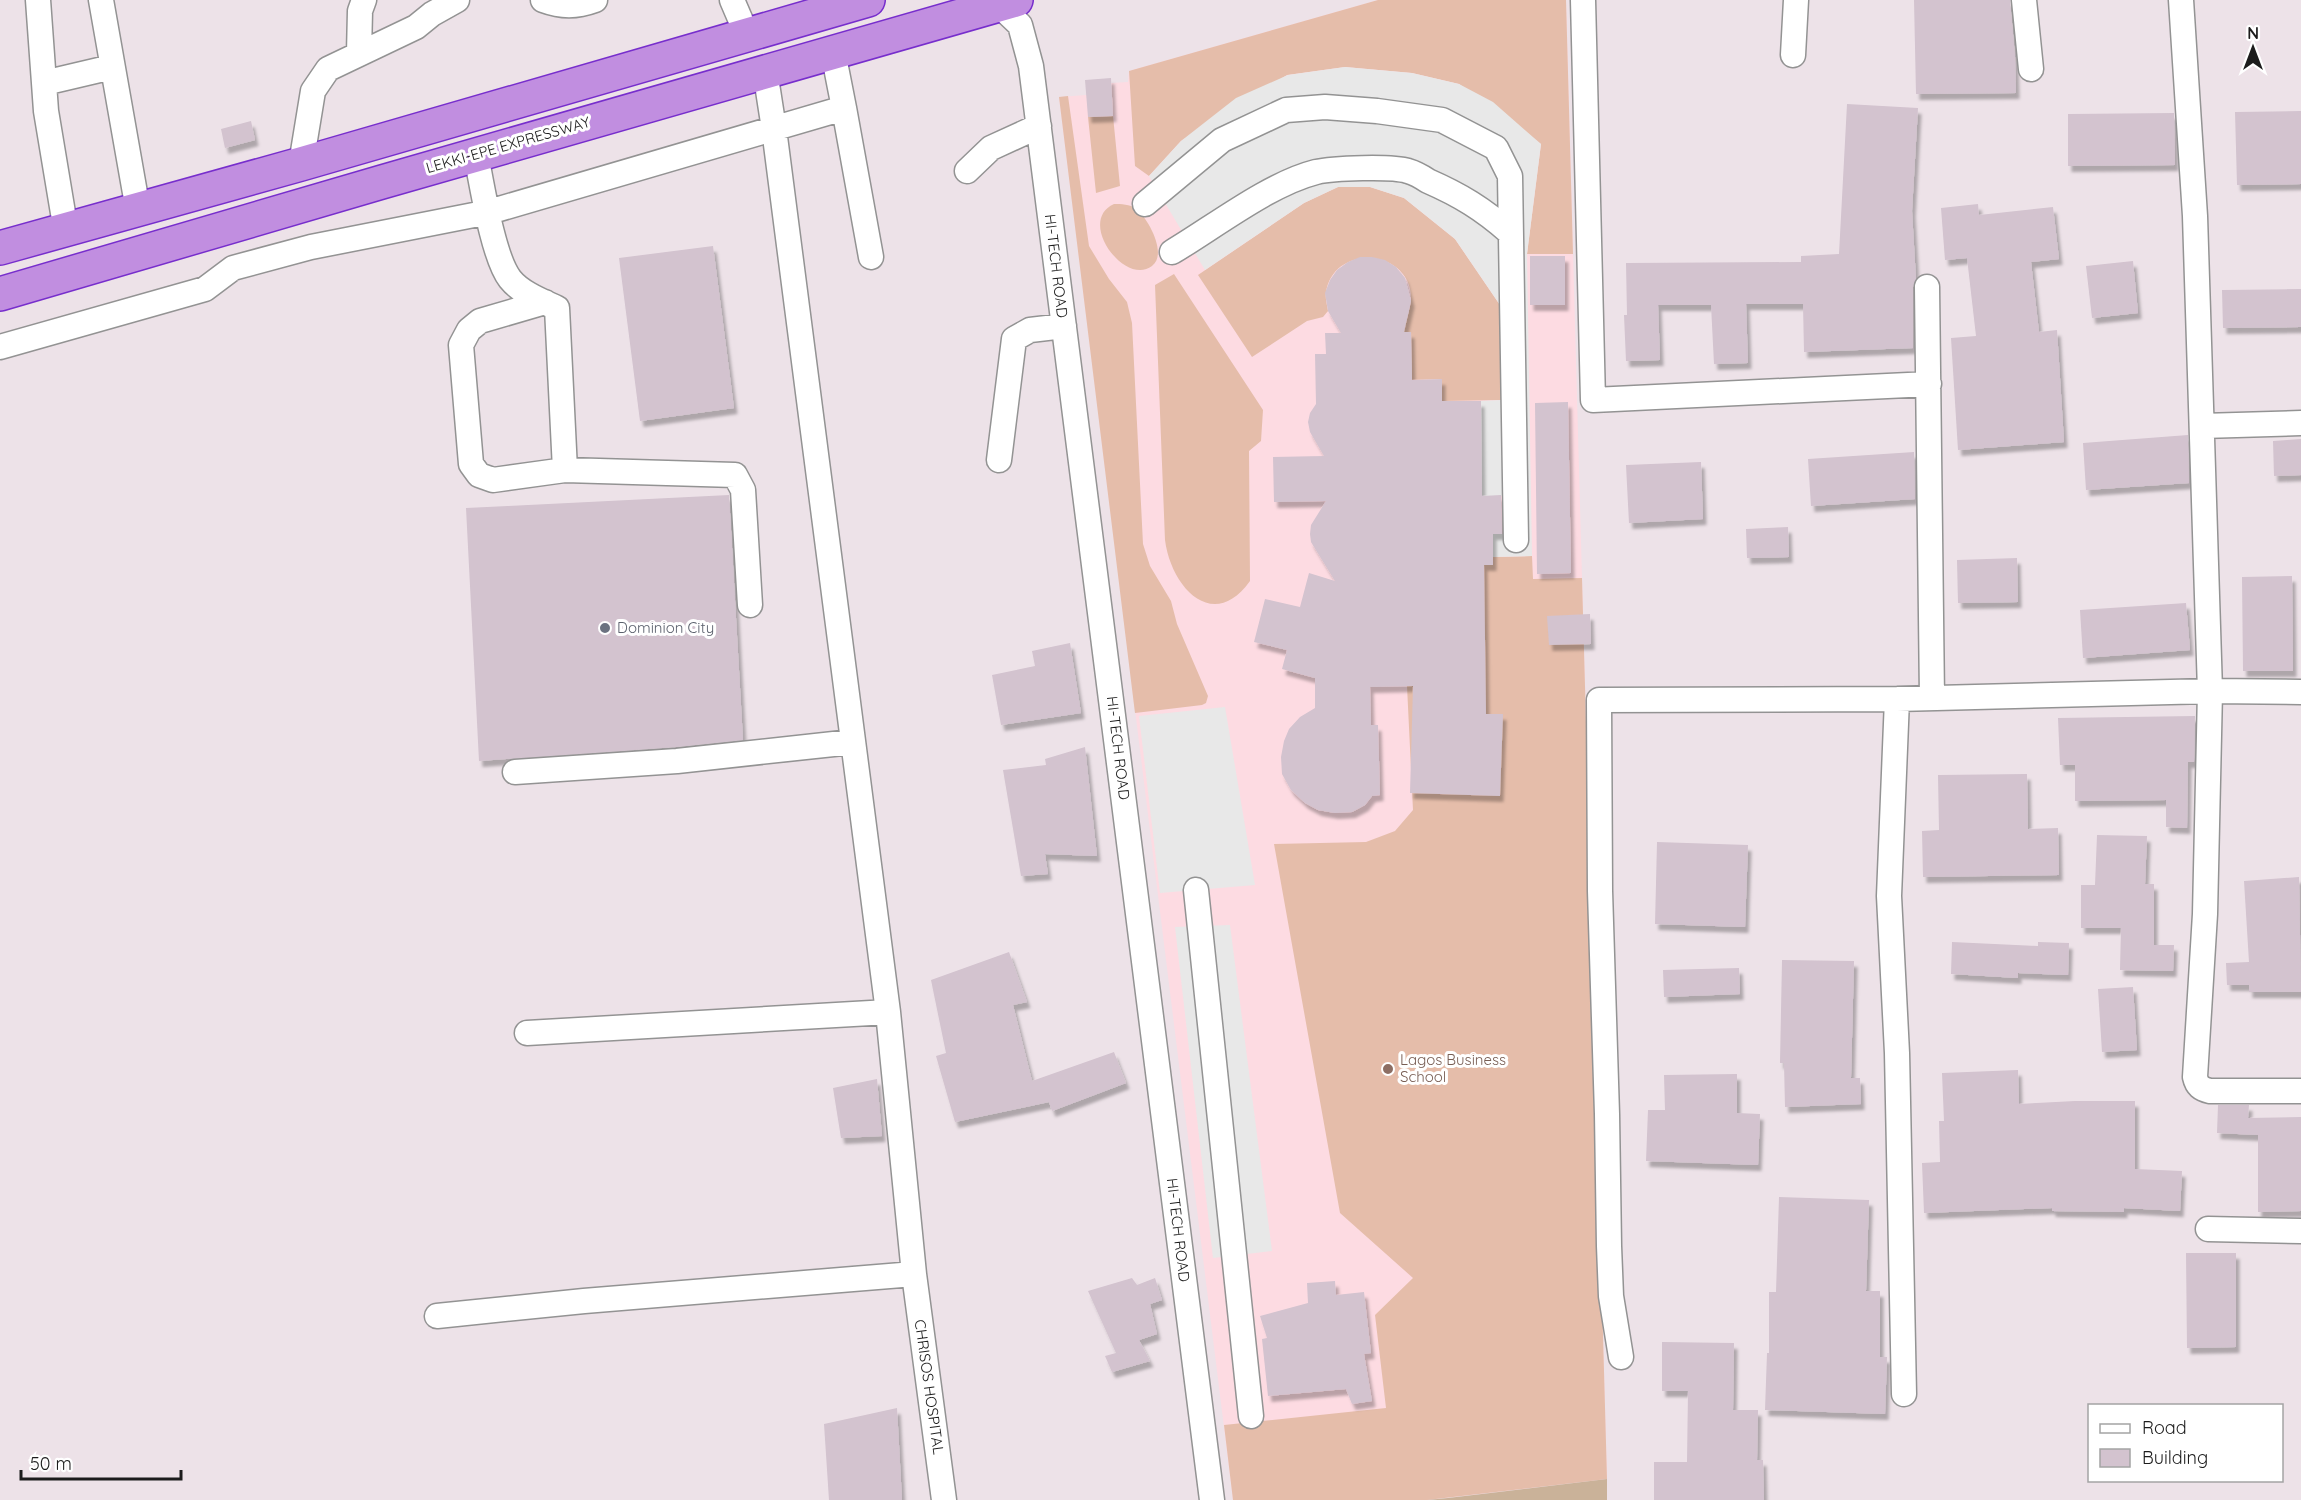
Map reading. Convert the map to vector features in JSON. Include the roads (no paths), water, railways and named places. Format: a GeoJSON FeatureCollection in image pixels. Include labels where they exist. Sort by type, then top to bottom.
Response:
{"type":"FeatureCollection","features":[{"type":"Feature","properties":{"kind":"highway"},"geometry":{"type":"LineString","coordinates":[[0,248],[301,164],[868,0]]}},
{"type":"Feature","properties":{"kind":"highway","name":"LEKKI-EPE EXPRESSWAY"},"geometry":{"type":"LineString","coordinates":[[0,294],[765,71],[1008,3]]}},
{"type":"Feature","properties":{"kind":"street"},"geometry":{"type":"LineString","coordinates":[[38,0],[46,111],[66,231]]}},
{"type":"Feature","properties":{"kind":"street"},"geometry":{"type":"LineString","coordinates":[[101,0],[138,210]]}},
{"type":"Feature","properties":{"kind":"street"},"geometry":{"type":"LineString","coordinates":[[359,52],[360,11],[364,0]]}},
{"type":"Feature","properties":{"kind":"street"},"geometry":{"type":"LineString","coordinates":[[301,164],[313,91],[328,69],[359,52],[416,27],[432,14],[457,0]]}},
{"type":"Feature","properties":{"kind":"street"},"geometry":{"type":"LineString","coordinates":[[543,0],[559,6],[576,6],[595,0]]}},
{"type":"Feature","properties":{"kind":"street"},"geometry":{"type":"LineString","coordinates":[[732,0],[747,35]]}},
{"type":"Feature","properties":{"kind":"street"},"geometry":{"type":"LineString","coordinates":[[1583,0],[1593,400],[1929,384]]}},
{"type":"Feature","properties":{"kind":"street"},"geometry":{"type":"LineString","coordinates":[[1793,55],[1796,0]]}},
{"type":"Feature","properties":{"kind":"street"},"geometry":{"type":"LineString","coordinates":[[2024,0],[2031,69]]}},
{"type":"Feature","properties":{"kind":"street"},"geometry":{"type":"LineString","coordinates":[[2181,0],[2195,216],[2210,691],[2205,914],[2195,1077],[2196,1084],[2203,1090],[2210,1091],[2301,1090]]}},
{"type":"Feature","properties":{"kind":"street","name":"HI-TECH ROAD"},"geometry":{"type":"LineString","coordinates":[[1008,3],[1020,26],[1031,66],[1212,1500]]}},
{"type":"Feature","properties":{"kind":"street"},"geometry":{"type":"LineString","coordinates":[[833,52],[870,257]]}},
{"type":"Feature","properties":{"kind":"street"},"geometry":{"type":"LineString","coordinates":[[44,83],[112,68]]}},
{"type":"Feature","properties":{"kind":"street","name":"CHRISOS HOSPITAL"},"geometry":{"type":"LineString","coordinates":[[765,71],[888,1012],[914,1274],[944,1500]]}},
{"type":"Feature","properties":{"kind":"street"},"geometry":{"type":"LineString","coordinates":[[1145,204],[1222,140],[1286,110],[1325,107],[1442,120],[1496,148],[1510,176],[1509,232],[1516,540]]}},
{"type":"Feature","properties":{"kind":"street"},"geometry":{"type":"LineString","coordinates":[[0,347],[205,289],[233,268],[311,247],[489,212],[844,108]]}},
{"type":"Feature","properties":{"kind":"street"},"geometry":{"type":"LineString","coordinates":[[968,171],[991,148],[1039,126]]}},
{"type":"Feature","properties":{"kind":"street"},"geometry":{"type":"LineString","coordinates":[[476,155],[500,259],[511,280],[529,294],[557,308],[565,471]]}},
{"type":"Feature","properties":{"kind":"street"},"geometry":{"type":"LineString","coordinates":[[1172,252],[1262,196],[1294,180],[1317,172],[1360,168],[1407,170],[1451,191],[1485,211],[1509,232]]}},
{"type":"Feature","properties":{"kind":"street"},"geometry":{"type":"LineString","coordinates":[[1927,287],[1932,698]]}},
{"type":"Feature","properties":{"kind":"street"},"geometry":{"type":"LineString","coordinates":[[545,302],[480,321],[469,330],[461,345],[471,464],[479,475],[493,480],[565,471],[735,475],[743,490],[750,605]]}},
{"type":"Feature","properties":{"kind":"street"},"geometry":{"type":"LineString","coordinates":[[999,460],[1014,339],[1030,330],[1064,326]]}},
{"type":"Feature","properties":{"kind":"street"},"geometry":{"type":"LineString","coordinates":[[2202,426],[2301,423]]}},
{"type":"Feature","properties":{"kind":"street"},"geometry":{"type":"LineString","coordinates":[[1622,1357],[1611,1296],[1609,1246],[1600,891],[1599,700],[1897,699],[2210,691],[2301,692]]}},
{"type":"Feature","properties":{"kind":"street"},"geometry":{"type":"LineString","coordinates":[[1897,699],[1889,896],[1897,1053],[1904,1394]]}},
{"type":"Feature","properties":{"kind":"street"},"geometry":{"type":"LineString","coordinates":[[515,772],[677,760],[852,742]]}},
{"type":"Feature","properties":{"kind":"street"},"geometry":{"type":"LineString","coordinates":[[1196,890],[1251,1416]]}},
{"type":"Feature","properties":{"kind":"street"},"geometry":{"type":"LineString","coordinates":[[526,1033],[888,1012]]}},
{"type":"Feature","properties":{"kind":"street"},"geometry":{"type":"LineString","coordinates":[[2208,1229],[2301,1231]]}},
{"type":"Feature","properties":{"kind":"street"},"geometry":{"type":"LineString","coordinates":[[437,1316],[584,1301],[914,1274]]}},
{"type":"Feature","properties":{"kind":"place","name":"Dominion City"},"geometry":{"type":"Point","coordinates":[605,628]}},
{"type":"Feature","properties":{"kind":"place","name":"Lagos Business School"},"geometry":{"type":"Point","coordinates":[1388,1069]}}]}
